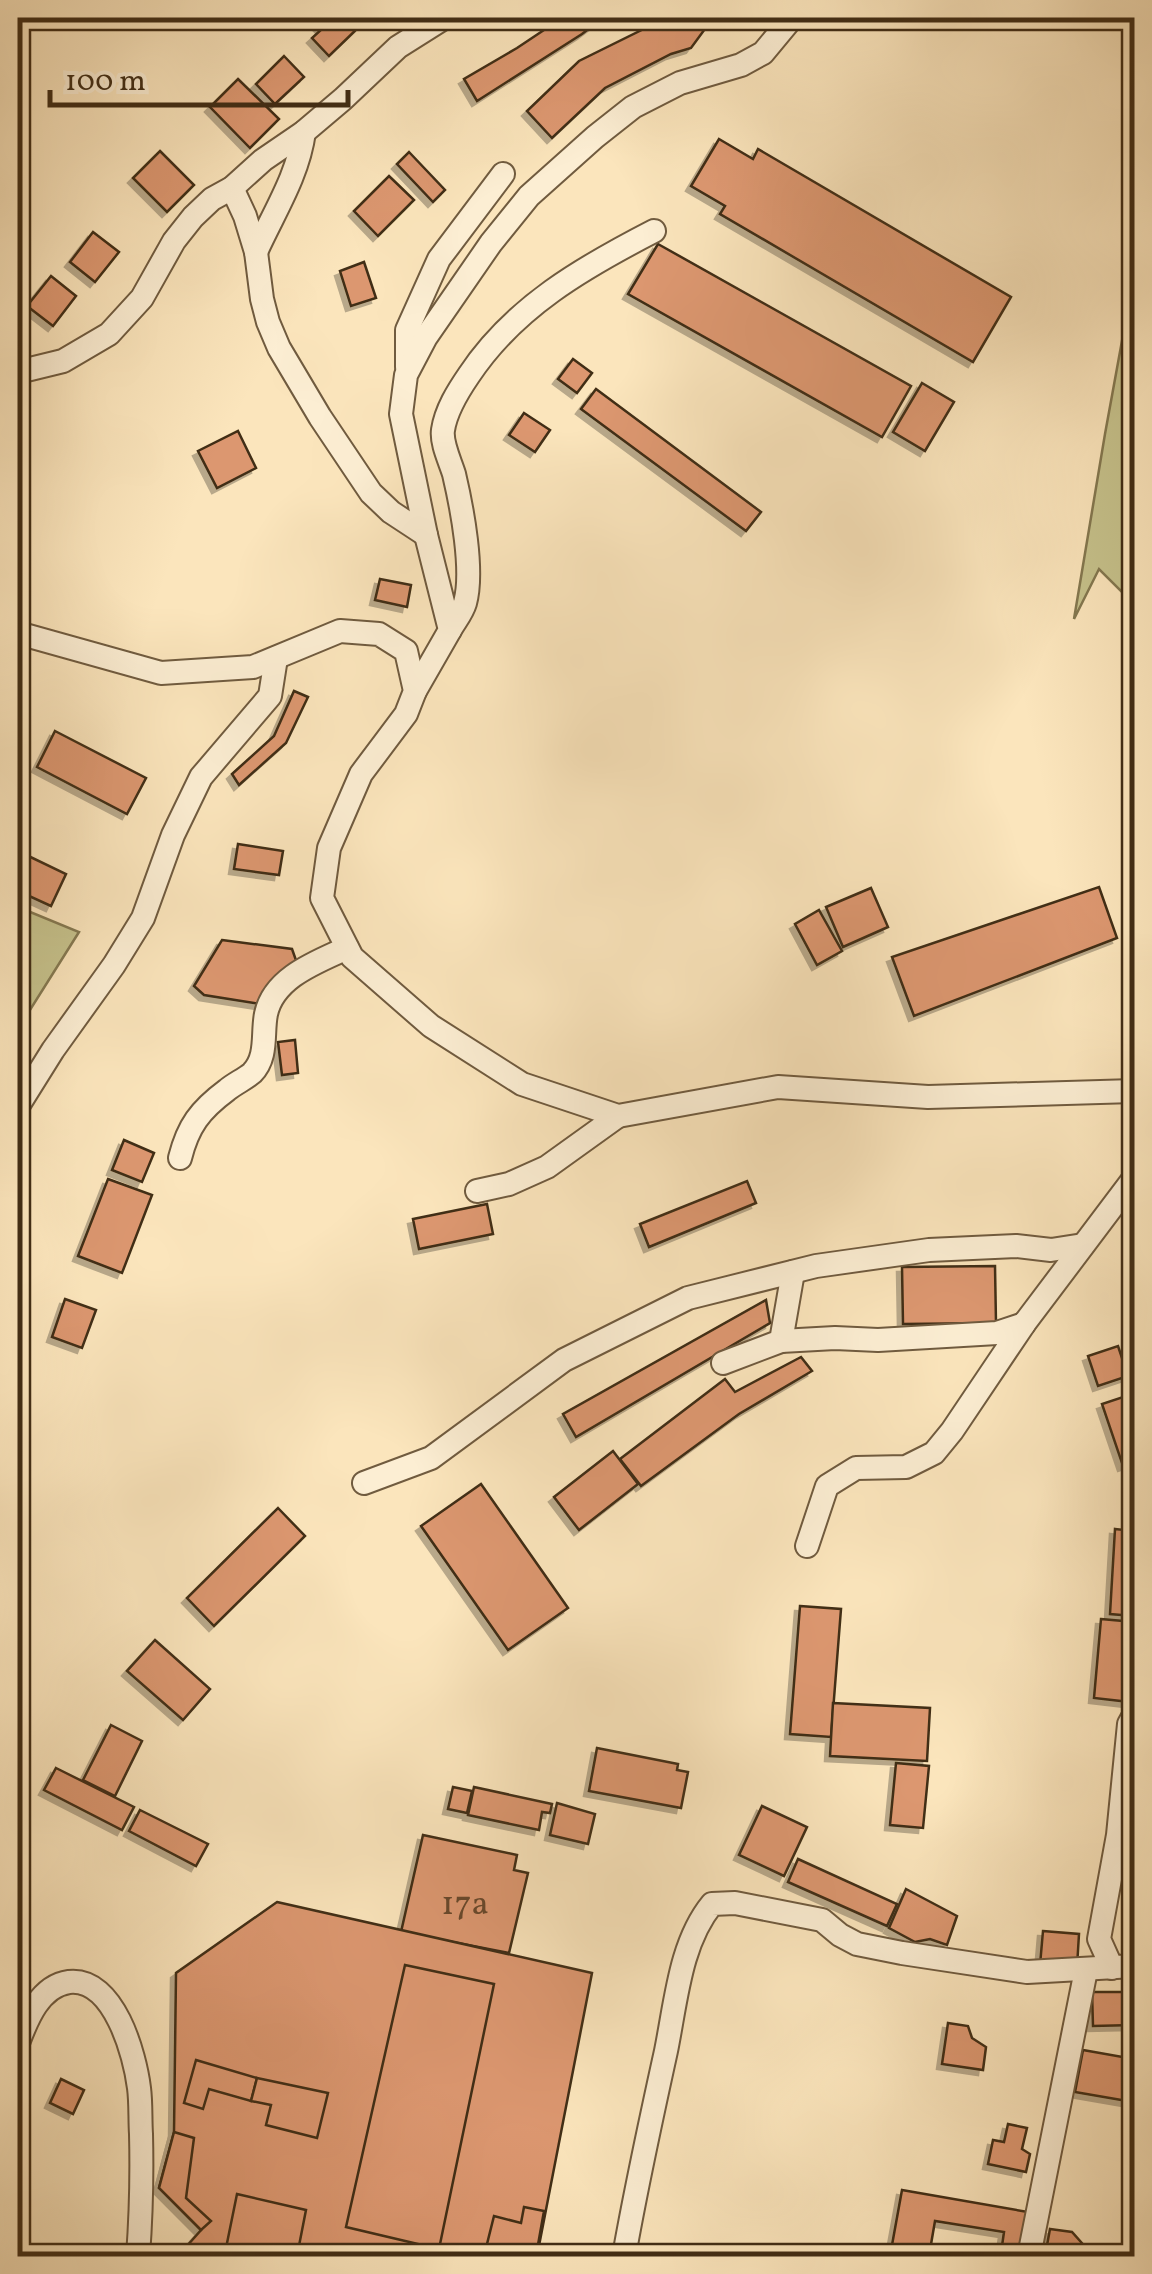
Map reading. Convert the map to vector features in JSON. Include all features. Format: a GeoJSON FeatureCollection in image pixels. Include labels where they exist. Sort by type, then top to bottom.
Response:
{"type":"FeatureCollection","features":[{"type":"Feature","properties":{"kind":"street"},"geometry":{"type":"LineString","coordinates":[[18,372],[63,361],[109,334],[142,298],[174,241],[212,198],[232,188],[263,160],[304,132],[398,46],[444,18]]}},
{"type":"Feature","properties":{"kind":"street"},"geometry":{"type":"LineString","coordinates":[[406,375],[426,337],[529,196],[633,107],[680,83],[741,65],[763,53],[792,18]]}},
{"type":"Feature","properties":{"kind":"street"},"geometry":{"type":"LineString","coordinates":[[256,252],[297,165],[304,132]]}},
{"type":"Feature","properties":{"kind":"street"},"geometry":{"type":"LineString","coordinates":[[450,630],[402,414],[408,330],[439,259],[503,174]]}},
{"type":"Feature","properties":{"kind":"street"},"geometry":{"type":"LineString","coordinates":[[232,188],[256,252],[268,322],[279,348],[370,493],[390,512],[426,535]]}},
{"type":"Feature","properties":{"kind":"street"},"geometry":{"type":"LineString","coordinates":[[618,1116],[522,1084],[430,1026],[352,957],[322,898],[329,848],[362,774],[406,714],[415,690],[464,608],[469,584],[464,526],[442,432],[454,396],[486,349],[532,305],[594,262],[654,231]]}},
{"type":"Feature","properties":{"kind":"street"},"geometry":{"type":"LineString","coordinates":[[18,633],[161,672],[253,667],[340,632],[379,634],[406,651],[415,690]]}},
{"type":"Feature","properties":{"kind":"street"},"geometry":{"type":"LineString","coordinates":[[18,1106],[143,918],[173,836],[201,777],[270,696],[276,658]]}},
{"type":"Feature","properties":{"kind":"street"},"geometry":{"type":"LineString","coordinates":[[180,1158],[187,1131],[209,1104],[255,1071],[264,1048],[266,1010],[285,982],[347,948]]}},
{"type":"Feature","properties":{"kind":"street"},"geometry":{"type":"LineString","coordinates":[[476,1191],[509,1184],[547,1166],[618,1116],[778,1087],[928,1097],[1134,1091]]}},
{"type":"Feature","properties":{"kind":"street"},"geometry":{"type":"LineString","coordinates":[[807,1546],[827,1486],[856,1468],[906,1467],[934,1452],[1134,1178]]}},
{"type":"Feature","properties":{"kind":"street"},"geometry":{"type":"LineString","coordinates":[[364,1483],[431,1458],[564,1360],[688,1298],[816,1266],[929,1250],[1016,1246],[1051,1250],[1083,1245]]}},
{"type":"Feature","properties":{"kind":"street"},"geometry":{"type":"LineString","coordinates":[[782,1341],[793,1272]]}},
{"type":"Feature","properties":{"kind":"street"},"geometry":{"type":"LineString","coordinates":[[724,1363],[782,1341],[997,1333],[1024,1324]]}},
{"type":"Feature","properties":{"kind":"street"},"geometry":{"type":"LineString","coordinates":[[1123,1967],[1099,1938],[1118,1835],[1129,1724],[1134,1715]]}},
{"type":"Feature","properties":{"kind":"street"},"geometry":{"type":"LineString","coordinates":[[624,2256],[684,1966],[700,1918],[712,1904],[734,1903],[822,1920],[840,1936],[857,1944],[902,1953],[1027,1972],[1123,1967]]}},
{"type":"Feature","properties":{"kind":"street"},"geometry":{"type":"LineString","coordinates":[[1029,2256],[1086,1970]]}},
{"type":"Feature","properties":{"kind":"street"},"geometry":{"type":"LineString","coordinates":[[18,2043],[40,2000],[70,1982],[94,1987],[116,2014],[125,2031],[139,2088],[138,2256]]}},
{"type":"Feature","properties":{"kind":"shaded area"},"geometry":{"type":"Polygon","coordinates":[[[1134,275],[1134,604],[1099,569],[1074,619],[1105,434],[1134,275]]]}},
{"type":"Feature","properties":{"kind":"shaded area"},"geometry":{"type":"Polygon","coordinates":[[[18,907],[79,932],[18,1029],[18,907]]]}},
{"type":"Feature","properties":{"kind":"building"},"geometry":{"type":"Polygon","coordinates":[[[350,18],[359,27],[329,56],[312,38],[322,29],[314,21],[350,18]]]}},
{"type":"Feature","properties":{"kind":"building"},"geometry":{"type":"Polygon","coordinates":[[[562,18],[603,18],[477,101],[464,79],[562,18]]]}},
{"type":"Feature","properties":{"kind":"building"},"geometry":{"type":"Polygon","coordinates":[[[666,18],[713,18],[691,48],[605,88],[552,138],[527,111],[579,61],[666,18]]]}},
{"type":"Feature","properties":{"kind":"building"},"geometry":{"type":"Polygon","coordinates":[[[284,56],[304,77],[275,104],[256,84],[284,56]]]}},
{"type":"Feature","properties":{"kind":"building"},"geometry":{"type":"Polygon","coordinates":[[[238,79],[279,119],[250,148],[210,107],[238,79]]]}},
{"type":"Feature","properties":{"kind":"building"},"geometry":{"type":"Polygon","coordinates":[[[719,139],[753,159],[758,149],[1011,297],[973,362],[720,214],[725,206],[691,186],[719,139]]]}},
{"type":"Feature","properties":{"kind":"building"},"geometry":{"type":"Polygon","coordinates":[[[160,151],[194,185],[167,212],[133,178],[160,151]]]}},
{"type":"Feature","properties":{"kind":"building"},"geometry":{"type":"Polygon","coordinates":[[[409,152],[445,190],[433,202],[397,164],[409,152]]]}},
{"type":"Feature","properties":{"kind":"building"},"geometry":{"type":"Polygon","coordinates":[[[389,176],[414,200],[378,236],[354,211],[389,176]]]}},
{"type":"Feature","properties":{"kind":"building"},"geometry":{"type":"Polygon","coordinates":[[[93,232],[119,252],[95,282],[70,262],[93,232]]]}},
{"type":"Feature","properties":{"kind":"building"},"geometry":{"type":"Polygon","coordinates":[[[658,244],[911,386],[882,437],[628,294],[658,244]]]}},
{"type":"Feature","properties":{"kind":"building"},"geometry":{"type":"Polygon","coordinates":[[[364,262],[376,298],[351,306],[340,271],[364,262]]]}},
{"type":"Feature","properties":{"kind":"building"},"geometry":{"type":"Polygon","coordinates":[[[51,276],[76,296],[53,326],[27,306],[51,276]]]}},
{"type":"Feature","properties":{"kind":"building"},"geometry":{"type":"Polygon","coordinates":[[[573,359],[592,373],[577,393],[558,379],[573,359]]]}},
{"type":"Feature","properties":{"kind":"building"},"geometry":{"type":"Polygon","coordinates":[[[922,383],[954,402],[925,451],[893,432],[922,383]]]}},
{"type":"Feature","properties":{"kind":"building"},"geometry":{"type":"Polygon","coordinates":[[[596,389],[761,512],[746,531],[581,409],[596,389]]]}},
{"type":"Feature","properties":{"kind":"building"},"geometry":{"type":"Polygon","coordinates":[[[524,413],[550,430],[535,452],[509,435],[524,413]]]}},
{"type":"Feature","properties":{"kind":"building"},"geometry":{"type":"Polygon","coordinates":[[[238,431],[256,468],[217,488],[198,451],[238,431]]]}},
{"type":"Feature","properties":{"kind":"building"},"geometry":{"type":"Polygon","coordinates":[[[380,579],[411,585],[407,607],[375,600],[380,579]]]}},
{"type":"Feature","properties":{"kind":"building"},"geometry":{"type":"Polygon","coordinates":[[[294,691],[308,697],[286,743],[239,785],[232,774],[274,736],[294,691]]]}},
{"type":"Feature","properties":{"kind":"building"},"geometry":{"type":"Polygon","coordinates":[[[55,731],[146,778],[127,814],[37,767],[55,731]]]}},
{"type":"Feature","properties":{"kind":"building"},"geometry":{"type":"Polygon","coordinates":[[[238,844],[283,851],[279,875],[234,869],[238,844]]]}},
{"type":"Feature","properties":{"kind":"building"},"geometry":{"type":"Polygon","coordinates":[[[18,851],[66,874],[51,906],[18,891],[18,851]]]}},
{"type":"Feature","properties":{"kind":"building"},"geometry":{"type":"Polygon","coordinates":[[[1099,887],[1117,938],[914,1016],[892,957],[1099,887]]]}},
{"type":"Feature","properties":{"kind":"building"},"geometry":{"type":"Polygon","coordinates":[[[871,888],[888,927],[843,947],[826,907],[871,888]]]}},
{"type":"Feature","properties":{"kind":"building"},"geometry":{"type":"Polygon","coordinates":[[[819,910],[842,951],[817,965],[795,924],[819,910]]]}},
{"type":"Feature","properties":{"kind":"building"},"geometry":{"type":"Polygon","coordinates":[[[222,940],[292,949],[297,963],[266,1005],[204,995],[194,986],[222,940]]]}},
{"type":"Feature","properties":{"kind":"building"},"geometry":{"type":"Polygon","coordinates":[[[295,1040],[298,1073],[282,1075],[278,1042],[295,1040]]]}},
{"type":"Feature","properties":{"kind":"building"},"geometry":{"type":"Polygon","coordinates":[[[124,1140],[154,1153],[142,1182],[112,1170],[124,1140]]]}},
{"type":"Feature","properties":{"kind":"building"},"geometry":{"type":"Polygon","coordinates":[[[108,1179],[152,1195],[122,1273],[78,1256],[108,1179]]]}},
{"type":"Feature","properties":{"kind":"building"},"geometry":{"type":"Polygon","coordinates":[[[747,1181],[756,1203],[649,1247],[640,1224],[747,1181]]]}},
{"type":"Feature","properties":{"kind":"building"},"geometry":{"type":"Polygon","coordinates":[[[487,1204],[493,1234],[419,1249],[413,1219],[487,1204]]]}},
{"type":"Feature","properties":{"kind":"building"},"geometry":{"type":"Polygon","coordinates":[[[995,1266],[996,1323],[903,1324],[902,1267],[995,1266]]]}},
{"type":"Feature","properties":{"kind":"building"},"geometry":{"type":"Polygon","coordinates":[[[65,1299],[96,1310],[82,1348],[52,1337],[65,1299]]]}},
{"type":"Feature","properties":{"kind":"building"},"geometry":{"type":"Polygon","coordinates":[[[766,1300],[770,1323],[576,1437],[563,1414],[766,1300]]]}},
{"type":"Feature","properties":{"kind":"building"},"geometry":{"type":"Polygon","coordinates":[[[1118,1346],[1128,1376],[1098,1386],[1088,1356],[1118,1346]]]}},
{"type":"Feature","properties":{"kind":"building"},"geometry":{"type":"Polygon","coordinates":[[[801,1357],[812,1371],[739,1414],[641,1486],[620,1459],[725,1379],[735,1392],[801,1357]]]}},
{"type":"Feature","properties":{"kind":"building"},"geometry":{"type":"Polygon","coordinates":[[[1132,1394],[1134,1462],[1123,1466],[1102,1404],[1132,1394]]]}},
{"type":"Feature","properties":{"kind":"building"},"geometry":{"type":"Polygon","coordinates":[[[613,1451],[638,1484],[579,1530],[554,1497],[613,1451]]]}},
{"type":"Feature","properties":{"kind":"building"},"geometry":{"type":"Polygon","coordinates":[[[481,1484],[568,1608],[508,1650],[421,1526],[481,1484]]]}},
{"type":"Feature","properties":{"kind":"building"},"geometry":{"type":"Polygon","coordinates":[[[278,1508],[305,1536],[214,1626],[187,1598],[278,1508]]]}},
{"type":"Feature","properties":{"kind":"building"},"geometry":{"type":"Polygon","coordinates":[[[1115,1529],[1134,1531],[1133,1616],[1110,1614],[1115,1529]]]}},
{"type":"Feature","properties":{"kind":"building"},"geometry":{"type":"Polygon","coordinates":[[[800,1606],[841,1609],[831,1737],[790,1734],[800,1606]]]}},
{"type":"Feature","properties":{"kind":"building"},"geometry":{"type":"Polygon","coordinates":[[[1101,1619],[1134,1622],[1130,1702],[1094,1698],[1101,1619]]]}},
{"type":"Feature","properties":{"kind":"building"},"geometry":{"type":"Polygon","coordinates":[[[155,1640],[210,1689],[183,1720],[127,1671],[155,1640]]]}},
{"type":"Feature","properties":{"kind":"building"},"geometry":{"type":"Polygon","coordinates":[[[833,1703],[930,1708],[927,1761],[830,1756],[833,1703]]]}},
{"type":"Feature","properties":{"kind":"building"},"geometry":{"type":"Polygon","coordinates":[[[111,1725],[142,1741],[115,1796],[83,1780],[111,1725]]]}},
{"type":"Feature","properties":{"kind":"building"},"geometry":{"type":"Polygon","coordinates":[[[597,1748],[678,1764],[677,1770],[688,1772],[681,1808],[589,1791],[597,1748]]]}},
{"type":"Feature","properties":{"kind":"building"},"geometry":{"type":"Polygon","coordinates":[[[896,1763],[929,1766],[923,1828],[890,1825],[896,1763]]]}},
{"type":"Feature","properties":{"kind":"building"},"geometry":{"type":"Polygon","coordinates":[[[56,1768],[134,1807],[122,1830],[44,1790],[56,1768]]]}},
{"type":"Feature","properties":{"kind":"building"},"geometry":{"type":"Polygon","coordinates":[[[453,1787],[472,1791],[467,1813],[448,1809],[453,1787]]]}},
{"type":"Feature","properties":{"kind":"building"},"geometry":{"type":"Polygon","coordinates":[[[474,1787],[552,1804],[550,1813],[542,1812],[539,1830],[468,1815],[474,1787]]]}},
{"type":"Feature","properties":{"kind":"building"},"geometry":{"type":"Polygon","coordinates":[[[557,1803],[595,1814],[588,1844],[550,1835],[557,1803]]]}},
{"type":"Feature","properties":{"kind":"building"},"geometry":{"type":"Polygon","coordinates":[[[762,1806],[807,1827],[784,1876],[739,1855],[762,1806]]]}},
{"type":"Feature","properties":{"kind":"building"},"geometry":{"type":"Polygon","coordinates":[[[140,1810],[208,1844],[196,1866],[129,1831],[140,1810]]]}},
{"type":"Feature","properties":{"kind":"building"},"geometry":{"type":"Polygon","coordinates":[[[423,1835],[517,1855],[514,1870],[528,1873],[509,1953],[401,1932],[423,1835]]]}},
{"type":"Feature","properties":{"kind":"building"},"geometry":{"type":"Polygon","coordinates":[[[798,1859],[897,1904],[887,1926],[788,1882],[798,1859]]]}},
{"type":"Feature","properties":{"kind":"building"},"geometry":{"type":"Polygon","coordinates":[[[906,1889],[957,1916],[947,1945],[930,1939],[915,1942],[889,1928],[906,1889]]]}},
{"type":"Feature","properties":{"kind":"building"},"geometry":{"type":"Polygon","coordinates":[[[277,1902],[592,1973],[537,2256],[198,2256],[186,2247],[201,2230],[159,2188],[174,2132],[176,1973],[277,1902]]]}},
{"type":"Feature","properties":{"kind":"building"},"geometry":{"type":"Polygon","coordinates":[[[1043,1931],[1079,1934],[1077,1967],[1040,1965],[1043,1931]]]}},
{"type":"Feature","properties":{"kind":"building"},"geometry":{"type":"Polygon","coordinates":[[[405,1965],[494,1984],[439,2249],[346,2227],[405,1965]]]}},
{"type":"Feature","properties":{"kind":"building"},"geometry":{"type":"Polygon","coordinates":[[[1092,1992],[1134,1992],[1134,2025],[1093,2026],[1092,1992]]]}},
{"type":"Feature","properties":{"kind":"building"},"geometry":{"type":"Polygon","coordinates":[[[948,2023],[968,2026],[972,2038],[986,2047],[983,2070],[942,2064],[948,2023]]]}},
{"type":"Feature","properties":{"kind":"building"},"geometry":{"type":"Polygon","coordinates":[[[1083,2050],[1134,2059],[1133,2102],[1075,2092],[1083,2050]]]}},
{"type":"Feature","properties":{"kind":"building"},"geometry":{"type":"Polygon","coordinates":[[[196,2060],[257,2078],[251,2101],[209,2089],[203,2109],[184,2103],[196,2060]]]}},
{"type":"Feature","properties":{"kind":"building"},"geometry":{"type":"Polygon","coordinates":[[[257,2078],[328,2093],[317,2138],[266,2125],[271,2105],[251,2101],[257,2078]]]}},
{"type":"Feature","properties":{"kind":"building"},"geometry":{"type":"Polygon","coordinates":[[[61,2079],[84,2090],[73,2114],[50,2103],[61,2079]]]}},
{"type":"Feature","properties":{"kind":"building"},"geometry":{"type":"Polygon","coordinates":[[[1008,2124],[1027,2128],[1022,2149],[1030,2154],[1026,2172],[988,2164],[993,2140],[1004,2142],[1008,2124]]]}},
{"type":"Feature","properties":{"kind":"building"},"geometry":{"type":"Polygon","coordinates":[[[174,2132],[194,2138],[186,2198],[211,2221],[201,2230],[159,2188],[174,2132]]]}},
{"type":"Feature","properties":{"kind":"building"},"geometry":{"type":"Polygon","coordinates":[[[902,2190],[1028,2212],[1022,2249],[1002,2246],[1004,2232],[935,2221],[929,2256],[890,2256],[902,2190]]]}},
{"type":"Feature","properties":{"kind":"building"},"geometry":{"type":"Polygon","coordinates":[[[237,2194],[306,2210],[297,2256],[259,2256],[226,2248],[237,2194]]]}},
{"type":"Feature","properties":{"kind":"building"},"geometry":{"type":"Polygon","coordinates":[[[524,2207],[544,2211],[536,2256],[484,2256],[494,2216],[521,2223],[524,2207]]]}},
{"type":"Feature","properties":{"kind":"building"},"geometry":{"type":"Polygon","coordinates":[[[1050,2229],[1072,2232],[1089,2251],[1088,2256],[1045,2256],[1050,2229]]]}}]}
